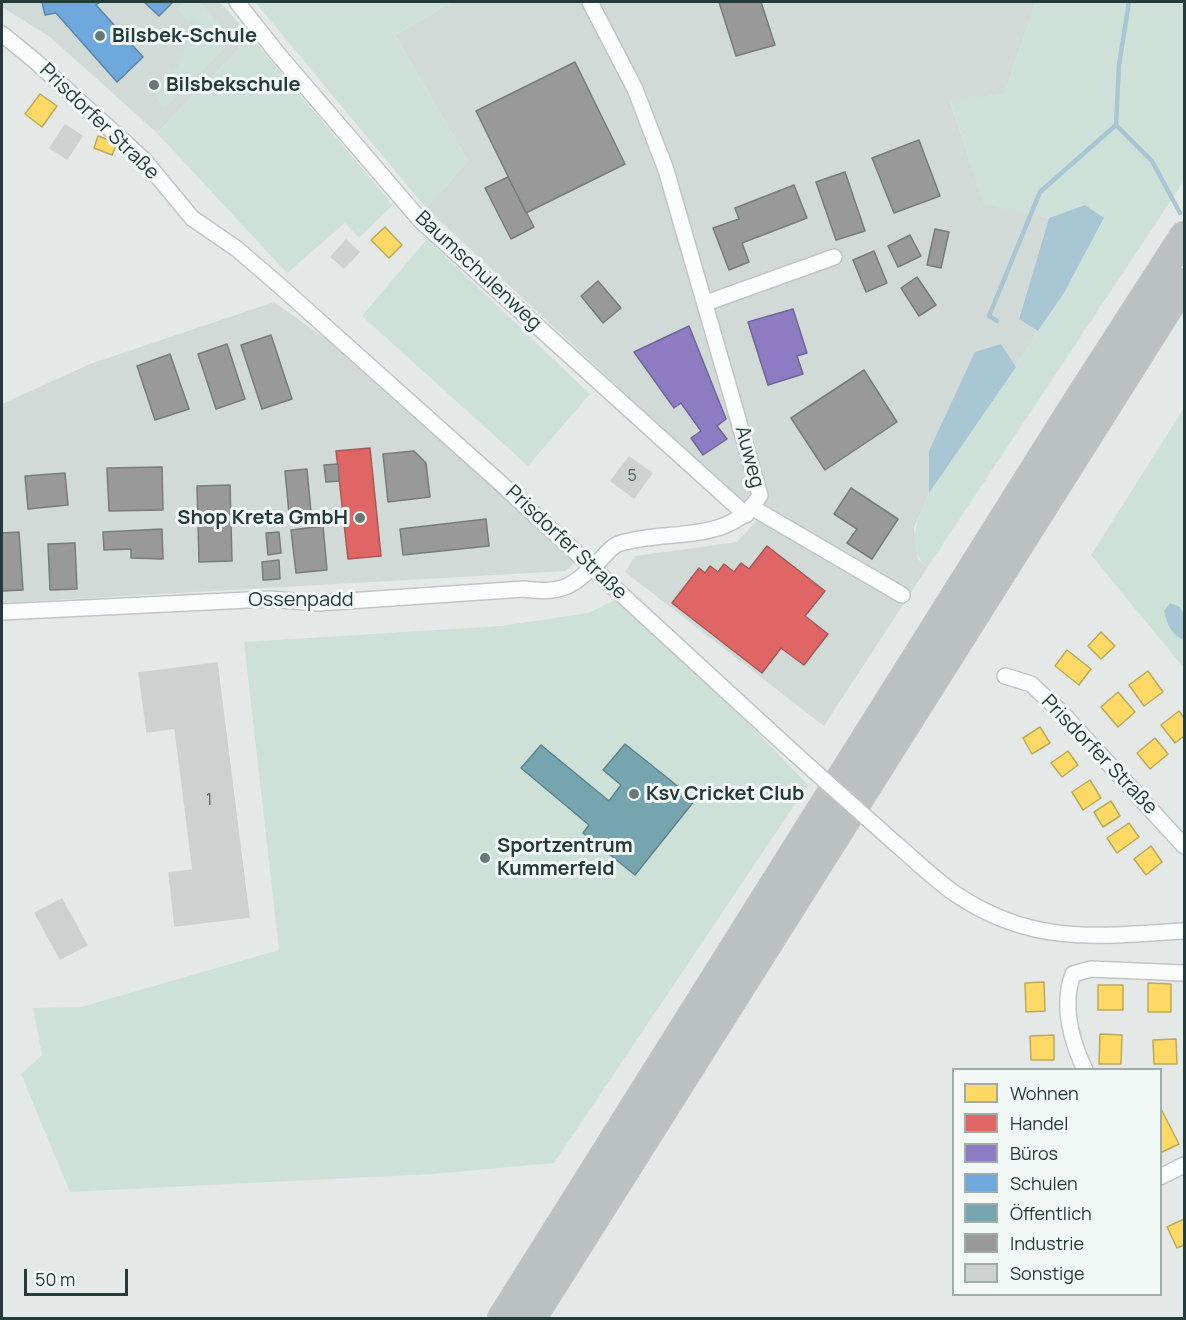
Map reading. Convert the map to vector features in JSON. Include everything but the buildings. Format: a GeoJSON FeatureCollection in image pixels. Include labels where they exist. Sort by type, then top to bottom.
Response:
{"type":"FeatureCollection","features":[{"type":"Feature","properties":{"kind":"highway"},"geometry":{"type":"LineString","coordinates":[[502,1318],[1069,416],[1185,236]]}},
{"type":"Feature","properties":{"kind":"highway"},"geometry":{"type":"LineString","coordinates":[[532,1318],[1185,283]]}},
{"type":"Feature","properties":{"kind":"street","name":"Baumschulenweg"},"geometry":{"type":"LineString","coordinates":[[237,2],[421,221],[749,512],[902,594]]}},
{"type":"Feature","properties":{"kind":"street","name":"Auweg"},"geometry":{"type":"LineString","coordinates":[[590,2],[635,89],[666,171],[760,495],[749,512],[729,526],[616,544],[592,568]]}},
{"type":"Feature","properties":{"kind":"street","name":"Prisdorfer Straße"},"geometry":{"type":"LineString","coordinates":[[2,34],[144,160],[192,218],[237,249],[280,286],[794,753],[956,894],[999,917],[1036,930],[1080,937],[1185,931]]}},
{"type":"Feature","properties":{"kind":"street"},"geometry":{"type":"LineString","coordinates":[[706,303],[834,257]]}},
{"type":"Feature","properties":{"kind":"street","name":"Ossenpadd"},"geometry":{"type":"LineString","coordinates":[[2,612],[269,599],[318,603],[525,589],[557,591],[581,579],[592,568]]}},
{"type":"Feature","properties":{"kind":"street","name":"Prisdorfer Straße"},"geometry":{"type":"LineString","coordinates":[[1005,676],[1031,684],[1063,714],[1185,846]]}},
{"type":"Feature","properties":{"kind":"street"},"geometry":{"type":"LineString","coordinates":[[1084,1068],[1073,1045],[1066,992],[1073,974],[1091,969],[1185,973]]}},
{"type":"Feature","properties":{"kind":"street"},"geometry":{"type":"LineString","coordinates":[[1162,1176],[1185,1165]]}},
{"type":"Feature","properties":{"kind":"shaded area","name":"Bilsbekschule"},"geometry":{"type":"Polygon","coordinates":[[[2,2],[220,2],[251,37],[157,133],[50,37],[2,7],[2,2]]]}},
{"type":"Feature","properties":{"kind":"shaded area"},"geometry":{"type":"Polygon","coordinates":[[[452,2],[1036,2],[1004,94],[950,101],[984,203],[1049,218],[1019,318],[1038,331],[1016,367],[1001,344],[929,451],[929,493],[914,528],[918,559],[927,568],[824,726],[625,572],[635,556],[737,542],[759,518],[426,208],[468,161],[395,35],[452,2]]]}},
{"type":"Feature","properties":{"kind":"shaded area"},"geometry":{"type":"Polygon","coordinates":[[[274,302],[378,376],[582,555],[566,571],[2,603],[2,404],[90,364],[274,302]]]}},
{"type":"Feature","properties":{"kind":"green space"},"geometry":{"type":"Polygon","coordinates":[[[185,2],[200,2],[233,40],[165,108],[152,92],[173,74],[188,43],[202,35],[194,20],[188,21],[177,9],[185,2]]]}},
{"type":"Feature","properties":{"kind":"green space"},"geometry":{"type":"Polygon","coordinates":[[[255,2],[452,2],[395,35],[468,161],[426,208],[255,2]]]}},
{"type":"Feature","properties":{"kind":"green space"},"geometry":{"type":"Polygon","coordinates":[[[1036,2],[1184,2],[1184,181],[927,568],[916,550],[915,531],[929,493],[1064,293],[1104,219],[1085,205],[1049,218],[984,204],[950,100],[1004,94],[1036,2]]]}},
{"type":"Feature","properties":{"kind":"green space"},"geometry":{"type":"Polygon","coordinates":[[[251,37],[393,205],[359,238],[345,223],[287,273],[157,133],[251,37]]]}},
{"type":"Feature","properties":{"kind":"green space"},"geometry":{"type":"Polygon","coordinates":[[[427,239],[590,394],[528,466],[362,316],[427,239]]]}},
{"type":"Feature","properties":{"kind":"green space"},"geometry":{"type":"Polygon","coordinates":[[[1184,408],[1184,668],[1091,555],[1184,408]]]}},
{"type":"Feature","properties":{"kind":"green space","name":"Sportzentrum Kummerfeld"},"geometry":{"type":"Polygon","coordinates":[[[625,595],[808,785],[554,1163],[433,1174],[70,1192],[21,1074],[42,1055],[33,1008],[81,1007],[279,950],[244,642],[501,626],[588,613],[625,595]]]}},
{"type":"Feature","properties":{"kind":"water"},"geometry":{"type":"Polygon","coordinates":[[[1085,205],[1104,218],[1064,293],[1038,331],[1019,319],[1049,218],[1085,205]]]}},
{"type":"Feature","properties":{"kind":"water"},"geometry":{"type":"Polygon","coordinates":[[[1001,344],[1016,367],[929,493],[929,451],[975,352],[1001,344]]]}},
{"type":"Feature","properties":{"kind":"water"},"geometry":{"type":"Polygon","coordinates":[[[1170,603],[1180,607],[1184,615],[1184,640],[1170,629],[1164,611],[1170,603]]]}},
{"type":"Feature","properties":{"kind":"waterway"},"geometry":{"type":"LineString","coordinates":[[997,321],[989,316],[1040,192],[1116,125],[1119,65],[1129,2]]}},
{"type":"Feature","properties":{"kind":"waterway"},"geometry":{"type":"LineString","coordinates":[[1116,125],[1152,161],[1180,213]]}},
{"type":"Feature","properties":{"kind":"place","name":"Bilsbek-Schule"},"geometry":{"type":"Point","coordinates":[100,36]}},
{"type":"Feature","properties":{"kind":"place","name":"Bilsbekschule"},"geometry":{"type":"Point","coordinates":[154,85]}},
{"type":"Feature","properties":{"kind":"place","name":"Shop Kreta GmbH"},"geometry":{"type":"Point","coordinates":[360,518]}},
{"type":"Feature","properties":{"kind":"place","name":"Ksv Cricket Club"},"geometry":{"type":"Point","coordinates":[634,794]}},
{"type":"Feature","properties":{"kind":"place","name":"Sportzentrum Kummerfeld"},"geometry":{"type":"Point","coordinates":[485,858]}}]}
